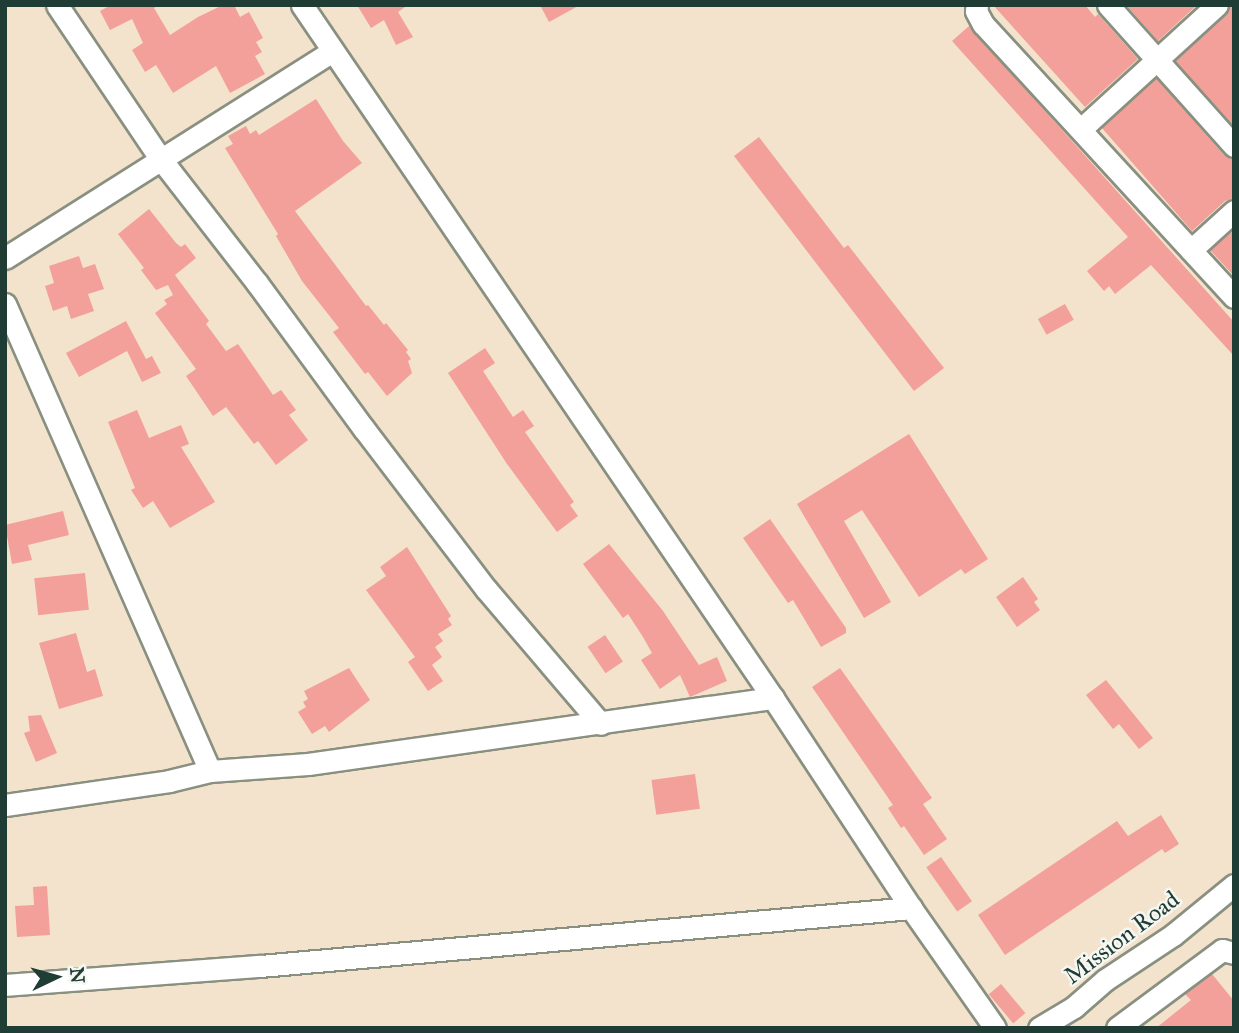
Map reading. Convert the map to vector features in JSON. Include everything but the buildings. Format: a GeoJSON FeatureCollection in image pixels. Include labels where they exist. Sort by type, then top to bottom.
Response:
{"type":"FeatureCollection","features":[{"type":"Feature","properties":{"kind":"street"},"geometry":{"type":"LineString","coordinates":[[57,5],[160,158],[486,589],[601,723]]}},
{"type":"Feature","properties":{"kind":"street"},"geometry":{"type":"LineString","coordinates":[[302,5],[773,698],[911,908],[995,1028]]}},
{"type":"Feature","properties":{"kind":"street"},"geometry":{"type":"LineString","coordinates":[[977,5],[976,11],[983,23],[1234,297]]}},
{"type":"Feature","properties":{"kind":"street"},"geometry":{"type":"LineString","coordinates":[[1108,5],[1234,146]]}},
{"type":"Feature","properties":{"kind":"street"},"geometry":{"type":"LineString","coordinates":[[1081,129],[1217,5]]}},
{"type":"Feature","properties":{"kind":"street"},"geometry":{"type":"LineString","coordinates":[[5,258],[332,51]]}},
{"type":"Feature","properties":{"kind":"street"},"geometry":{"type":"LineString","coordinates":[[1191,250],[1234,211]]}},
{"type":"Feature","properties":{"kind":"street"},"geometry":{"type":"LineString","coordinates":[[5,304],[210,771]]}},
{"type":"Feature","properties":{"kind":"street"},"geometry":{"type":"LineString","coordinates":[[5,805],[169,781],[210,771],[308,764],[773,698]]}},
{"type":"Feature","properties":{"kind":"street","name":"Mission Road"},"geometry":{"type":"LineString","coordinates":[[1039,1028],[1074,1007],[1105,980],[1173,935],[1234,885]]}},
{"type":"Feature","properties":{"kind":"street"},"geometry":{"type":"LineString","coordinates":[[5,985],[260,966],[911,908]]}},
{"type":"Feature","properties":{"kind":"street"},"geometry":{"type":"LineString","coordinates":[[1117,1028],[1222,950],[1234,953]]}}]}
